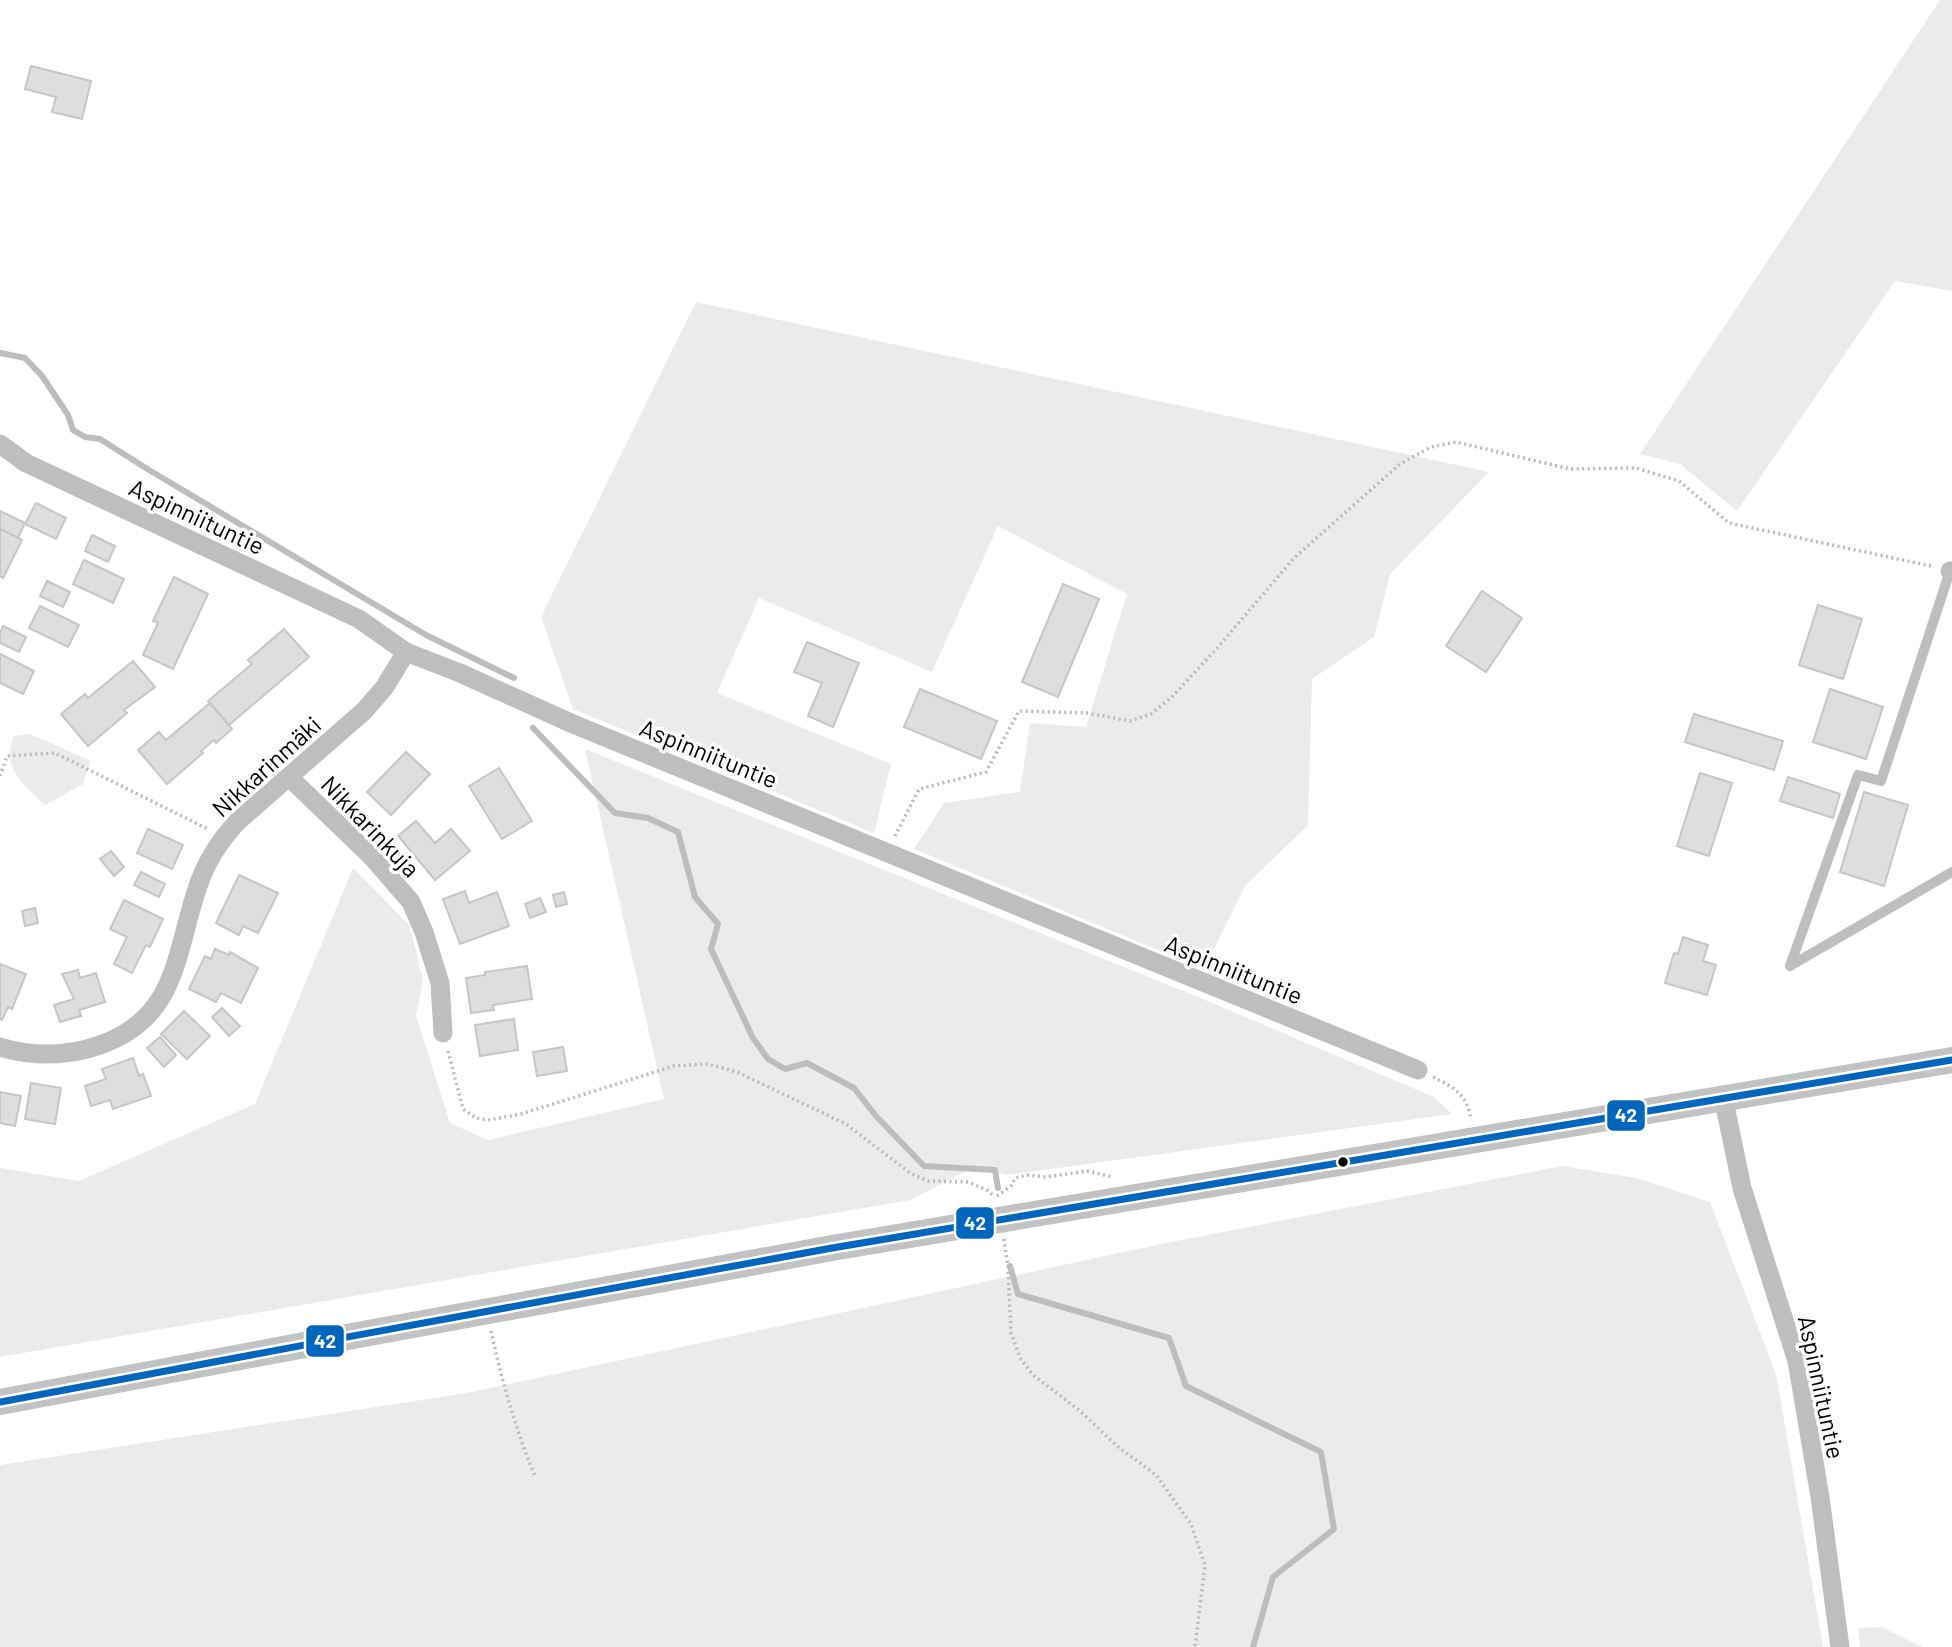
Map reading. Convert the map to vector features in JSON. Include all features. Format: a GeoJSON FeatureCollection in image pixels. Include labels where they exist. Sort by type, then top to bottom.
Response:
{"type":"FeatureCollection","features":[{"type":"Feature","properties":{"kind":"main road"},"geometry":{"type":"LineString","coordinates":[[0,1402],[1062,1209],[1724,1101],[1952,1060]]}},
{"type":"Feature","properties":{"kind":"street","name":"Aspinniituntie"},"geometry":{"type":"LineString","coordinates":[[0,444],[26,463],[359,619],[406,652],[585,729],[1418,1070]]}},
{"type":"Feature","properties":{"kind":"street","name":"Nikkarinmäki"},"geometry":{"type":"LineString","coordinates":[[0,1047],[42,1055],[62,1055],[87,1050],[129,1032],[147,1016],[161,999],[173,976],[198,886],[221,839],[364,711],[384,688],[406,652]]}},
{"type":"Feature","properties":{"kind":"street","name":"Nikkarinkuja"},"geometry":{"type":"LineString","coordinates":[[289,777],[373,859],[411,902],[424,932],[439,983],[443,1033]]}},
{"type":"Feature","properties":{"kind":"street","name":"Aspinniituntie"},"geometry":{"type":"LineString","coordinates":[[1724,1101],[1742,1188],[1797,1361],[1822,1509],[1840,1647]]}},
{"type":"Feature","properties":{"kind":"lane"},"geometry":{"type":"LineString","coordinates":[[1951,571],[1881,781],[1858,775],[1790,966],[1952,872]]}},
{"type":"Feature","properties":{"kind":"path"},"geometry":{"type":"LineString","coordinates":[[887,853],[919,789],[986,772],[1019,711],[1087,713],[1130,721],[1151,715],[1218,647],[1294,558],[1400,464],[1431,447],[1456,442],[1570,468],[1636,468],[1679,481],[1729,523],[1951,571]]}},
{"type":"Feature","properties":{"kind":"path"},"geometry":{"type":"LineString","coordinates":[[0,776],[6,756],[55,752],[213,831]]}},
{"type":"Feature","properties":{"kind":"path"},"geometry":{"type":"LineString","coordinates":[[443,1033],[463,1109],[475,1118],[488,1120],[521,1114],[674,1066],[708,1064],[737,1072],[846,1124],[910,1173],[928,1181],[968,1182],[987,1190],[995,1197]]}},
{"type":"Feature","properties":{"kind":"path"},"geometry":{"type":"LineString","coordinates":[[1418,1070],[1456,1088],[1469,1107],[1472,1123]]}},
{"type":"Feature","properties":{"kind":"path"},"geometry":{"type":"LineString","coordinates":[[1003,1237],[1008,1268],[1011,1333],[1020,1358],[1032,1375],[1079,1410],[1116,1446],[1156,1475],[1191,1524],[1205,1565],[1195,1647]]}},
{"type":"Feature","properties":{"kind":"path"},"geometry":{"type":"LineString","coordinates":[[487,1312],[503,1385],[521,1443],[535,1476]]}},
{"type":"Feature","properties":{"kind":"shaded area"},"geometry":{"type":"Polygon","coordinates":[[[1940,0],[1952,0],[1952,291],[1895,281],[1737,511],[1680,464],[1640,454],[1940,0]]]}},
{"type":"Feature","properties":{"kind":"shaded area"},"geometry":{"type":"Polygon","coordinates":[[[696,302],[1489,472],[1390,574],[1374,637],[1312,679],[1308,825],[1245,886],[1204,969],[914,849],[944,803],[1020,792],[1030,723],[1086,727],[1127,594],[998,526],[932,672],[759,598],[717,693],[891,764],[874,833],[573,709],[541,617],[696,302]]]}},
{"type":"Feature","properties":{"kind":"shaded area"},"geometry":{"type":"Polygon","coordinates":[[[30,734],[91,761],[83,784],[45,805],[16,775],[10,758],[14,736],[30,734]]]}},
{"type":"Feature","properties":{"kind":"shaded area"},"geometry":{"type":"Polygon","coordinates":[[[585,749],[1198,997],[1434,1097],[1452,1114],[1007,1175],[976,1166],[910,1200],[0,1357],[0,1168],[79,1181],[255,1104],[353,868],[410,926],[423,980],[416,1016],[450,1123],[488,1140],[664,1099],[585,749]]]}},
{"type":"Feature","properties":{"kind":"shaded area"},"geometry":{"type":"Polygon","coordinates":[[[1562,1166],[1636,1178],[1710,1202],[1776,1374],[1823,1647],[0,1647],[0,1465],[467,1393],[1161,1244],[1562,1166]]]}},
{"type":"Feature","properties":{"kind":"shaded area"},"geometry":{"type":"Polygon","coordinates":[[[1881,1627],[1923,1647],[1860,1647],[1858,1628],[1881,1627]]]}},
{"type":"Feature","properties":{"kind":"building"},"geometry":{"type":"Polygon","coordinates":[[[31,66],[91,81],[82,119],[52,112],[56,97],[25,89],[31,66]]]}},
{"type":"Feature","properties":{"kind":"building"},"geometry":{"type":"Polygon","coordinates":[[[36,503],[66,518],[56,539],[25,524],[36,503]]]}},
{"type":"Feature","properties":{"kind":"building"},"geometry":{"type":"Polygon","coordinates":[[[0,511],[25,523],[18,538],[0,529],[0,511]]]}},
{"type":"Feature","properties":{"kind":"building"},"geometry":{"type":"Polygon","coordinates":[[[0,529],[22,540],[3,578],[0,576],[0,529]]]}},
{"type":"Feature","properties":{"kind":"building"},"geometry":{"type":"Polygon","coordinates":[[[92,535],[115,546],[108,562],[85,551],[92,535]]]}},
{"type":"Feature","properties":{"kind":"building"},"geometry":{"type":"Polygon","coordinates":[[[84,560],[124,579],[113,603],[73,584],[84,560]]]}},
{"type":"Feature","properties":{"kind":"building"},"geometry":{"type":"Polygon","coordinates":[[[174,577],[208,594],[173,669],[143,655],[158,623],[153,621],[174,577]]]}},
{"type":"Feature","properties":{"kind":"building"},"geometry":{"type":"Polygon","coordinates":[[[47,581],[70,592],[63,607],[40,596],[47,581]]]}},
{"type":"Feature","properties":{"kind":"building"},"geometry":{"type":"Polygon","coordinates":[[[1063,584],[1099,599],[1058,697],[1022,682],[1063,584]]]}},
{"type":"Feature","properties":{"kind":"building"},"geometry":{"type":"Polygon","coordinates":[[[1482,591],[1522,618],[1486,672],[1446,646],[1482,591]]]}},
{"type":"Feature","properties":{"kind":"building"},"geometry":{"type":"Polygon","coordinates":[[[1818,605],[1862,619],[1843,679],[1799,665],[1818,605]]]}},
{"type":"Feature","properties":{"kind":"building"},"geometry":{"type":"Polygon","coordinates":[[[40,606],[79,625],[68,647],[29,628],[40,606]]]}},
{"type":"Feature","properties":{"kind":"building"},"geometry":{"type":"Polygon","coordinates":[[[3,626],[26,637],[19,652],[0,643],[3,626]]]}},
{"type":"Feature","properties":{"kind":"building"},"geometry":{"type":"Polygon","coordinates":[[[284,629],[309,657],[229,725],[208,701],[252,664],[248,660],[284,629]]]}},
{"type":"Feature","properties":{"kind":"building"},"geometry":{"type":"Polygon","coordinates":[[[807,642],[859,663],[833,727],[808,716],[822,683],[794,672],[807,642]]]}},
{"type":"Feature","properties":{"kind":"building"},"geometry":{"type":"Polygon","coordinates":[[[0,654],[34,671],[23,694],[0,683],[0,654]]]}},
{"type":"Feature","properties":{"kind":"building"},"geometry":{"type":"Polygon","coordinates":[[[133,661],[155,687],[124,710],[127,713],[88,746],[61,714],[85,694],[88,698],[133,661]]]}},
{"type":"Feature","properties":{"kind":"building"},"geometry":{"type":"Polygon","coordinates":[[[920,689],[997,721],[981,759],[904,727],[920,689]]]}},
{"type":"Feature","properties":{"kind":"building"},"geometry":{"type":"Polygon","coordinates":[[[1830,689],[1883,707],[1866,759],[1813,742],[1830,689]]]}},
{"type":"Feature","properties":{"kind":"building"},"geometry":{"type":"Polygon","coordinates":[[[210,703],[232,729],[216,743],[214,740],[201,751],[203,753],[167,784],[138,750],[159,732],[166,740],[210,703]]]}},
{"type":"Feature","properties":{"kind":"building"},"geometry":{"type":"Polygon","coordinates":[[[1694,714],[1783,741],[1774,770],[1685,742],[1694,714]]]}},
{"type":"Feature","properties":{"kind":"building"},"geometry":{"type":"Polygon","coordinates":[[[406,752],[430,774],[391,815],[367,792],[406,752]]]}},
{"type":"Feature","properties":{"kind":"building"},"geometry":{"type":"Polygon","coordinates":[[[499,768],[532,821],[502,839],[469,786],[499,768]]]}},
{"type":"Feature","properties":{"kind":"building"},"geometry":{"type":"Polygon","coordinates":[[[1700,773],[1732,783],[1709,856],[1677,846],[1700,773]]]}},
{"type":"Feature","properties":{"kind":"building"},"geometry":{"type":"Polygon","coordinates":[[[1788,777],[1840,794],[1833,818],[1780,801],[1788,777]]]}},
{"type":"Feature","properties":{"kind":"building"},"geometry":{"type":"Polygon","coordinates":[[[1864,792],[1908,805],[1884,886],[1840,872],[1864,792]]]}},
{"type":"Feature","properties":{"kind":"building"},"geometry":{"type":"Polygon","coordinates":[[[416,821],[435,843],[451,829],[470,851],[435,880],[398,836],[416,821]]]}},
{"type":"Feature","properties":{"kind":"building"},"geometry":{"type":"Polygon","coordinates":[[[148,829],[183,845],[172,869],[137,853],[148,829]]]}},
{"type":"Feature","properties":{"kind":"building"},"geometry":{"type":"Polygon","coordinates":[[[111,851],[124,867],[114,876],[100,859],[111,851]]]}},
{"type":"Feature","properties":{"kind":"building"},"geometry":{"type":"Polygon","coordinates":[[[141,872],[165,884],[159,897],[134,885],[141,872]]]}},
{"type":"Feature","properties":{"kind":"building"},"geometry":{"type":"Polygon","coordinates":[[[239,875],[278,893],[258,933],[243,926],[239,935],[216,923],[239,875]]]}},
{"type":"Feature","properties":{"kind":"building"},"geometry":{"type":"Polygon","coordinates":[[[465,891],[469,903],[497,892],[509,926],[460,944],[443,899],[465,891]]]}},
{"type":"Feature","properties":{"kind":"building"},"geometry":{"type":"Polygon","coordinates":[[[564,892],[567,904],[556,907],[553,895],[564,892]]]}},
{"type":"Feature","properties":{"kind":"building"},"geometry":{"type":"Polygon","coordinates":[[[540,898],[546,912],[530,918],[525,904],[540,898]]]}},
{"type":"Feature","properties":{"kind":"building"},"geometry":{"type":"Polygon","coordinates":[[[124,900],[163,919],[150,947],[146,945],[132,973],[114,964],[127,937],[110,929],[124,900]]]}},
{"type":"Feature","properties":{"kind":"building"},"geometry":{"type":"Polygon","coordinates":[[[35,908],[38,923],[25,926],[22,911],[35,908]]]}},
{"type":"Feature","properties":{"kind":"building"},"geometry":{"type":"Polygon","coordinates":[[[1683,937],[1708,945],[1703,961],[1716,965],[1707,995],[1665,983],[1674,953],[1678,954],[1683,937]]]}},
{"type":"Feature","properties":{"kind":"building"},"geometry":{"type":"Polygon","coordinates":[[[215,949],[229,955],[230,952],[258,968],[241,1003],[221,993],[216,1002],[189,989],[205,956],[211,959],[215,949]]]}},
{"type":"Feature","properties":{"kind":"building"},"geometry":{"type":"Polygon","coordinates":[[[0,964],[26,974],[12,1009],[8,1007],[2,1020],[0,1019],[0,964]]]}},
{"type":"Feature","properties":{"kind":"building"},"geometry":{"type":"Polygon","coordinates":[[[527,966],[532,999],[493,1005],[494,1010],[471,1013],[466,978],[485,975],[485,972],[527,966]]]}},
{"type":"Feature","properties":{"kind":"building"},"geometry":{"type":"Polygon","coordinates":[[[78,970],[80,978],[96,973],[105,1002],[79,1010],[81,1016],[60,1022],[54,1005],[74,999],[62,974],[78,970]]]}},
{"type":"Feature","properties":{"kind":"building"},"geometry":{"type":"Polygon","coordinates":[[[222,1008],[240,1026],[229,1036],[212,1017],[222,1008]]]}},
{"type":"Feature","properties":{"kind":"building"},"geometry":{"type":"Polygon","coordinates":[[[184,1011],[210,1036],[187,1059],[161,1034],[184,1011]]]}},
{"type":"Feature","properties":{"kind":"building"},"geometry":{"type":"Polygon","coordinates":[[[514,1019],[518,1050],[480,1056],[475,1025],[514,1019]]]}},
{"type":"Feature","properties":{"kind":"building"},"geometry":{"type":"Polygon","coordinates":[[[160,1037],[176,1055],[164,1067],[147,1048],[160,1037]]]}},
{"type":"Feature","properties":{"kind":"building"},"geometry":{"type":"Polygon","coordinates":[[[563,1047],[567,1071],[537,1076],[533,1052],[563,1047]]]}},
{"type":"Feature","properties":{"kind":"building"},"geometry":{"type":"Polygon","coordinates":[[[133,1058],[139,1076],[143,1074],[151,1096],[113,1109],[110,1100],[91,1106],[85,1086],[106,1079],[102,1069],[133,1058]]]}},
{"type":"Feature","properties":{"kind":"building"},"geometry":{"type":"Polygon","coordinates":[[[31,1083],[61,1088],[55,1124],[25,1119],[31,1083]]]}},
{"type":"Feature","properties":{"kind":"building"},"geometry":{"type":"Polygon","coordinates":[[[0,1092],[21,1096],[15,1126],[0,1123],[0,1092]]]}},
{"type":"Feature","properties":{"kind":"waterway"},"geometry":{"type":"LineString","coordinates":[[0,353],[25,358],[42,376],[68,415],[73,430],[85,437],[100,439],[426,635],[514,678]]}},
{"type":"Feature","properties":{"kind":"waterway"},"geometry":{"type":"LineString","coordinates":[[533,728],[615,813],[648,818],[678,832],[695,897],[718,924],[711,949],[753,1038],[768,1059],[785,1069],[807,1063],[854,1088],[876,1116],[924,1166],[995,1170],[998,1188]]}},
{"type":"Feature","properties":{"kind":"waterway"},"geometry":{"type":"LineString","coordinates":[[1010,1266],[1018,1294],[1169,1338],[1186,1386],[1321,1452],[1334,1529],[1273,1577],[1253,1647]]}},
{"type":"Feature","properties":{"kind":"transit line","name":"42"},"geometry":{"type":"LineString","coordinates":[[0,1402],[832,1248],[1952,1060]]}}]}
